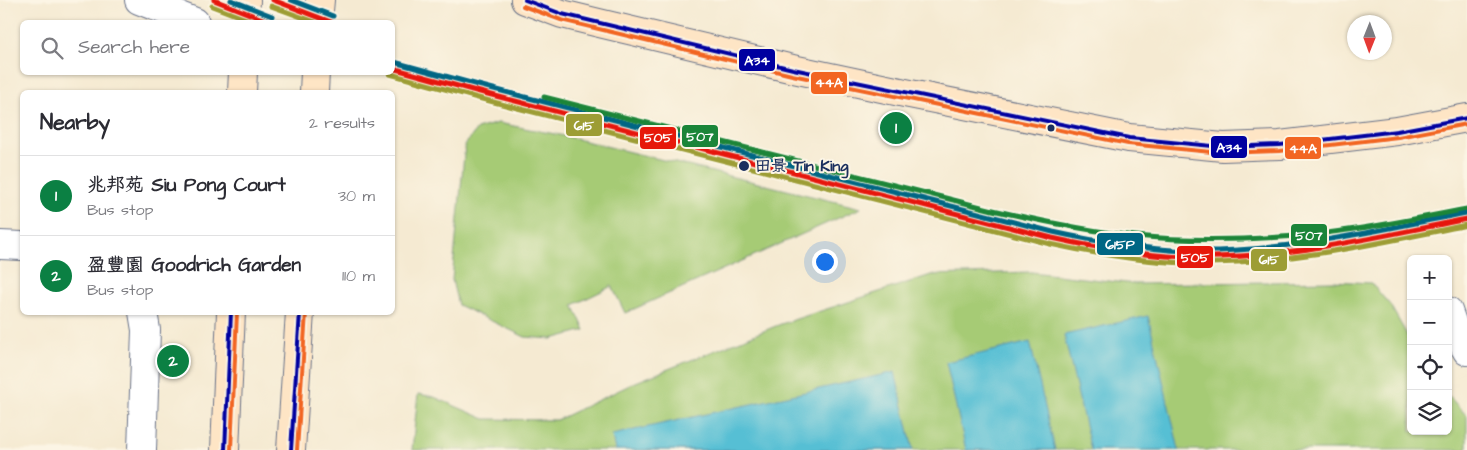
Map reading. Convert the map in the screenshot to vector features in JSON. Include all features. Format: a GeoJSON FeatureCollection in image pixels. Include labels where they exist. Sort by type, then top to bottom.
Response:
{"type":"FeatureCollection","features":[{"type":"Feature","properties":{"kind":"street"},"geometry":{"type":"LineString","coordinates":[[139,0],[190,20]]}},
{"type":"Feature","properties":{"kind":"street"},"geometry":{"type":"LineString","coordinates":[[245,20],[246,0]]}},
{"type":"Feature","properties":{"kind":"street"},"geometry":{"type":"LineString","coordinates":[[318,20],[320,0]]}},
{"type":"Feature","properties":{"kind":"street"},"geometry":{"type":"LineString","coordinates":[[524,0],[562,14],[802,71],[1129,138],[1223,147],[1280,145],[1397,131],[1467,118]]}},
{"type":"Feature","properties":{"kind":"street"},"geometry":{"type":"LineString","coordinates":[[242,90],[243,75]]}},
{"type":"Feature","properties":{"kind":"street"},"geometry":{"type":"LineString","coordinates":[[314,90],[315,75]]}},
{"type":"Feature","properties":{"kind":"street"},"geometry":{"type":"LineString","coordinates":[[0,245],[20,246]]}},
{"type":"Feature","properties":{"kind":"street"},"geometry":{"type":"LineString","coordinates":[[142,450],[146,330],[144,315]]}},
{"type":"Feature","properties":{"kind":"street"},"geometry":{"type":"LineString","coordinates":[[225,450],[231,315]]}},
{"type":"Feature","properties":{"kind":"street"},"geometry":{"type":"LineString","coordinates":[[291,450],[300,315]]}},
{"type":"Feature","properties":{"kind":"street"},"geometry":{"type":"LineString","coordinates":[[1452,322],[1467,351]]}},
{"type":"Feature","properties":{"kind":"green space"},"geometry":{"type":"Polygon","coordinates":[[[498,123],[560,135],[861,208],[625,313],[612,286],[573,305],[585,330],[552,339],[525,337],[458,305],[452,280],[465,145],[477,129],[498,123]]]}},
{"type":"Feature","properties":{"kind":"green space"},"geometry":{"type":"Polygon","coordinates":[[[1031,272],[1135,284],[1333,281],[1371,283],[1390,305],[1407,335],[1407,435],[1452,435],[1452,399],[1467,416],[1467,450],[412,450],[418,394],[434,397],[485,419],[557,420],[636,382],[781,324],[931,275],[1031,272]]]}},
{"type":"Feature","properties":{"kind":"water"},"geometry":{"type":"Polygon","coordinates":[[[1148,316],[1179,450],[1091,450],[1064,335],[1148,316]]]}},
{"type":"Feature","properties":{"kind":"water"},"geometry":{"type":"Polygon","coordinates":[[[1030,342],[1055,450],[966,450],[946,362],[1030,342]]]}},
{"type":"Feature","properties":{"kind":"water"},"geometry":{"type":"Polygon","coordinates":[[[895,372],[913,450],[615,450],[612,435],[895,372]]]}},
{"type":"Feature","properties":{"kind":"transit line","name":"505"},"geometry":{"type":"LineString","coordinates":[[214,0],[265,20]]}},
{"type":"Feature","properties":{"kind":"transit line","name":"615P"},"geometry":{"type":"LineString","coordinates":[[231,0],[272,16]]}},
{"type":"Feature","properties":{"kind":"transit line","name":"505"},"geometry":{"type":"LineString","coordinates":[[273,0],[326,20]]}},
{"type":"Feature","properties":{"kind":"transit line","name":"615P"},"geometry":{"type":"LineString","coordinates":[[291,0],[333,16]]}},
{"type":"Feature","properties":{"kind":"transit line","name":"A34"},"geometry":{"type":"LineString","coordinates":[[525,0],[562,14],[793,69],[1129,138],[1223,147],[1280,145],[1397,131],[1467,118]]}},
{"type":"Feature","properties":{"kind":"transit line","name":"615"},"geometry":{"type":"LineString","coordinates":[[212,6],[249,20]]}},
{"type":"Feature","properties":{"kind":"transit line","name":"615"},"geometry":{"type":"LineString","coordinates":[[271,6],[310,20]]}},
{"type":"Feature","properties":{"kind":"transit line","name":"44A"},"geometry":{"type":"LineString","coordinates":[[523,6],[561,20],[792,75],[1128,144],[1222,153],[1280,151],[1398,137],[1467,124]]}},
{"type":"Feature","properties":{"kind":"transit line","name":"615P"},"geometry":{"type":"LineString","coordinates":[[395,62],[1053,232],[1154,249],[1223,251],[1293,245],[1466,213]]}},
{"type":"Feature","properties":{"kind":"transit line","name":"505"},"geometry":{"type":"LineString","coordinates":[[395,69],[1052,238],[1120,251],[1188,257],[1258,255],[1363,240],[1467,219]]}},
{"type":"Feature","properties":{"kind":"transit line","name":"615"},"geometry":{"type":"LineString","coordinates":[[394,75],[1050,244],[1119,257],[1189,263],[1259,261],[1329,252],[1467,225]]}},
{"type":"Feature","properties":{"kind":"transit line","name":"507"},"geometry":{"type":"LineString","coordinates":[[544,97],[993,210],[1117,234],[1180,239],[1272,238],[1355,229],[1467,209]]}},
{"type":"Feature","properties":{"kind":"transit line","name":"A34"},"geometry":{"type":"LineString","coordinates":[[225,450],[231,315]]}},
{"type":"Feature","properties":{"kind":"transit line","name":"44A"},"geometry":{"type":"LineString","coordinates":[[231,450],[237,315]]}},
{"type":"Feature","properties":{"kind":"transit line","name":"A34"},"geometry":{"type":"LineString","coordinates":[[291,450],[300,315]]}},
{"type":"Feature","properties":{"kind":"transit line","name":"44A"},"geometry":{"type":"LineString","coordinates":[[297,450],[306,315]]}},
{"type":"Feature","properties":{"kind":"place","name":"兆邦苑 Siu Pong Court"},"geometry":{"type":"Point","coordinates":[896,128]}},
{"type":"Feature","properties":{"kind":"place","name":"田景 Tin King"},"geometry":{"type":"Point","coordinates":[744,166]}},
{"type":"Feature","properties":{"kind":"place","name":"盈豐園 Goodrich Garden"},"geometry":{"type":"Point","coordinates":[173,361]}}]}
